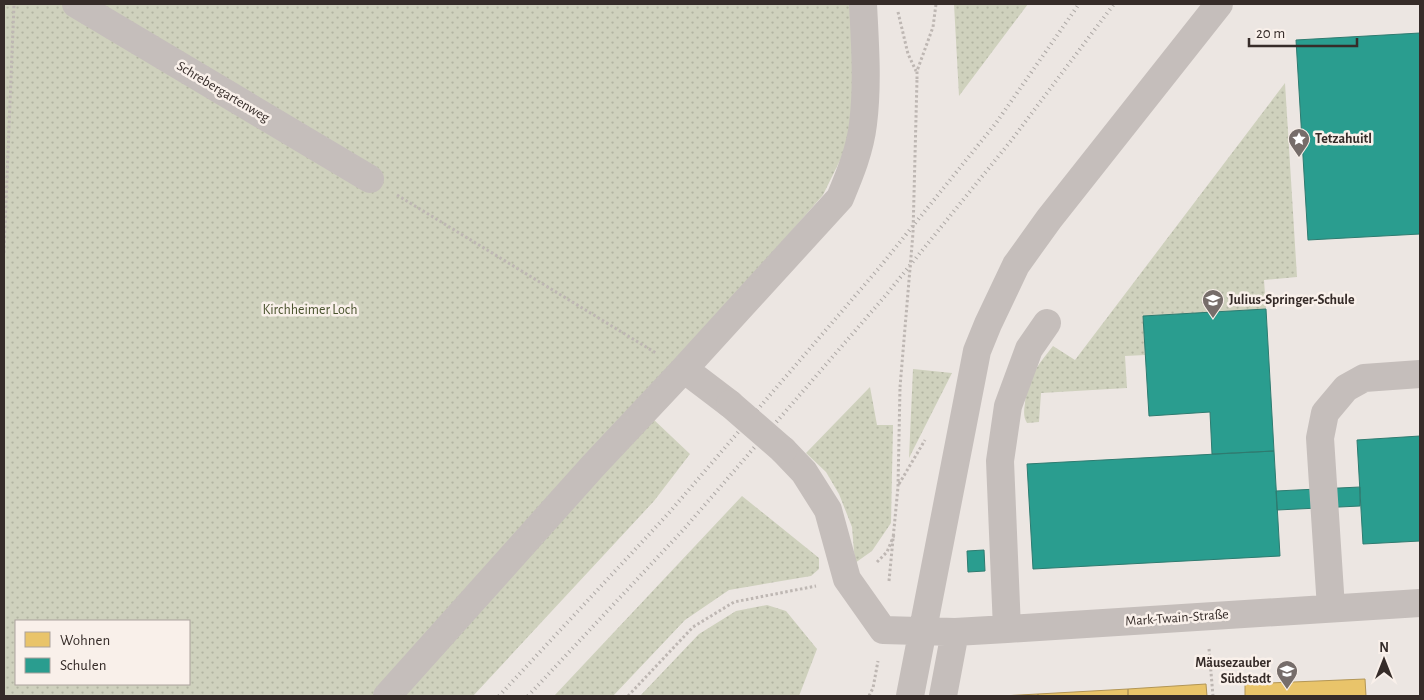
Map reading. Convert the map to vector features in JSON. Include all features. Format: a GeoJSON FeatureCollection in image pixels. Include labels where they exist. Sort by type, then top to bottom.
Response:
{"type":"FeatureCollection","features":[{"type":"Feature","properties":{"kind":"street","name":"Schrebergartenweg"},"geometry":{"type":"LineString","coordinates":[[76,4],[370,179]]}},
{"type":"Feature","properties":{"kind":"street"},"geometry":{"type":"LineString","coordinates":[[387,696],[593,466],[840,198],[853,168],[863,125],[866,75],[863,4]]}},
{"type":"Feature","properties":{"kind":"street"},"geometry":{"type":"LineString","coordinates":[[943,696],[937,632],[977,351],[1016,265],[1049,219],[1219,4]]}},
{"type":"Feature","properties":{"kind":"street"},"geometry":{"type":"LineString","coordinates":[[1008,630],[1000,461],[1008,406],[1029,349],[1047,323]]}},
{"type":"Feature","properties":{"kind":"street"},"geometry":{"type":"LineString","coordinates":[[684,369],[730,404],[783,450],[804,472],[828,510],[847,579],[883,630]]}},
{"type":"Feature","properties":{"kind":"street"},"geometry":{"type":"LineString","coordinates":[[1332,608],[1320,438],[1325,413],[1346,388],[1364,378],[1420,374]]}},
{"type":"Feature","properties":{"kind":"street","name":"Mark-Twain-Straße"},"geometry":{"type":"LineString","coordinates":[[883,630],[937,632],[1008,630],[1420,602]]}},
{"type":"Feature","properties":{"kind":"street"},"geometry":{"type":"LineString","coordinates":[[910,696],[937,632]]}},
{"type":"Feature","properties":{"kind":"path"},"geometry":{"type":"LineString","coordinates":[[4,253],[14,4]]}},
{"type":"Feature","properties":{"kind":"path"},"geometry":{"type":"LineString","coordinates":[[869,696],[873,688],[883,630],[898,487],[900,387],[913,233],[917,79],[916,71],[908,54],[896,4]]}},
{"type":"Feature","properties":{"kind":"path"},"geometry":{"type":"LineString","coordinates":[[916,71],[933,27],[936,4]]}},
{"type":"Feature","properties":{"kind":"path"},"geometry":{"type":"LineString","coordinates":[[370,179],[684,369]]}},
{"type":"Feature","properties":{"kind":"path"},"geometry":{"type":"LineString","coordinates":[[628,696],[693,627],[734,602],[847,579]]}},
{"type":"Feature","properties":{"kind":"path"},"geometry":{"type":"LineString","coordinates":[[1206,616],[1213,696]]}},
{"type":"Feature","properties":{"kind":"green space","name":"Kirchheimer Loch"},"geometry":{"type":"Polygon","coordinates":[[[4,4],[850,4],[855,82],[848,144],[823,195],[707,328],[374,696],[4,696],[4,4]]]}},
{"type":"Feature","properties":{"kind":"green space"},"geometry":{"type":"Polygon","coordinates":[[[954,4],[1028,4],[959,96],[954,4]]]}},
{"type":"Feature","properties":{"kind":"green space"},"geometry":{"type":"Polygon","coordinates":[[[1285,83],[1297,277],[1264,280],[1266,309],[1143,316],[1145,355],[1125,356],[1127,388],[1041,393],[1039,422],[1027,423],[1024,413],[1028,386],[1034,372],[1043,359],[1053,346],[1075,360],[1285,83]]]}},
{"type":"Feature","properties":{"kind":"green space"},"geometry":{"type":"Polygon","coordinates":[[[913,369],[952,373],[909,458],[913,369]]]}},
{"type":"Feature","properties":{"kind":"green space"},"geometry":{"type":"Polygon","coordinates":[[[870,387],[877,425],[893,425],[891,523],[872,551],[855,563],[852,527],[839,494],[826,472],[806,453],[870,387]]]}},
{"type":"Feature","properties":{"kind":"green space"},"geometry":{"type":"Polygon","coordinates":[[[652,418],[690,454],[654,501],[473,696],[399,696],[652,418]]]}},
{"type":"Feature","properties":{"kind":"green space"},"geometry":{"type":"Polygon","coordinates":[[[742,496],[819,558],[819,569],[811,576],[729,590],[685,620],[613,696],[554,696],[742,496]]]}},
{"type":"Feature","properties":{"kind":"green space"},"geometry":{"type":"Polygon","coordinates":[[[767,605],[786,611],[817,649],[799,696],[640,696],[699,634],[736,611],[767,605]]]}},
{"type":"Feature","properties":{"kind":"building: Wohnen","name":"Mäusezauber Südstadt"},"geometry":{"type":"Polygon","coordinates":[[[1365,679],[1366,696],[1245,696],[1245,684],[1365,679]]]}},
{"type":"Feature","properties":{"kind":"building: Wohnen"},"geometry":{"type":"Polygon","coordinates":[[[1206,684],[1207,696],[1128,696],[1128,689],[1206,684]]]}},
{"type":"Feature","properties":{"kind":"building: Wohnen"},"geometry":{"type":"Polygon","coordinates":[[[1128,689],[1128,696],[1038,696],[1038,694],[1128,689]]]}},
{"type":"Feature","properties":{"kind":"building: Wohnen"},"geometry":{"type":"Polygon","coordinates":[[[1038,694],[1038,696],[1002,696],[1038,694]]]}},
{"type":"Feature","properties":{"kind":"building: Schulen"},"geometry":{"type":"Polygon","coordinates":[[[1420,33],[1420,234],[1308,240],[1296,40],[1420,33]]]}},
{"type":"Feature","properties":{"kind":"building: Schulen"},"geometry":{"type":"Polygon","coordinates":[[[1266,309],[1274,451],[1212,454],[1210,412],[1149,416],[1143,316],[1266,309]]]}},
{"type":"Feature","properties":{"kind":"building: Schulen"},"geometry":{"type":"Polygon","coordinates":[[[1420,436],[1420,541],[1363,544],[1357,440],[1420,436]]]}},
{"type":"Feature","properties":{"kind":"building: Schulen"},"geometry":{"type":"Polygon","coordinates":[[[1274,451],[1280,556],[1033,569],[1027,464],[1274,451]]]}},
{"type":"Feature","properties":{"kind":"building: Schulen"},"geometry":{"type":"Polygon","coordinates":[[[1360,487],[1360,506],[1277,510],[1276,491],[1360,487]]]}},
{"type":"Feature","properties":{"kind":"building: Schulen"},"geometry":{"type":"Polygon","coordinates":[[[984,550],[985,571],[968,572],[967,551],[984,550]]]}},
{"type":"Feature","properties":{"kind":"railway"},"geometry":{"type":"LineString","coordinates":[[499,696],[668,514],[879,268],[996,123],[1079,4]]}},
{"type":"Feature","properties":{"kind":"railway"},"geometry":{"type":"LineString","coordinates":[[528,696],[684,529],[886,295],[1010,142],[1114,4]]}},
{"type":"Feature","properties":{"kind":"place","name":"Tetzahuitl"},"geometry":{"type":"Point","coordinates":[1299,158]}},
{"type":"Feature","properties":{"kind":"place","name":"Julius-Springer-Schule"},"geometry":{"type":"Point","coordinates":[1213,319]}},
{"type":"Feature","properties":{"kind":"place","name":"Mäusezauber Südstadt"},"geometry":{"type":"Point","coordinates":[1287,690]}}]}
